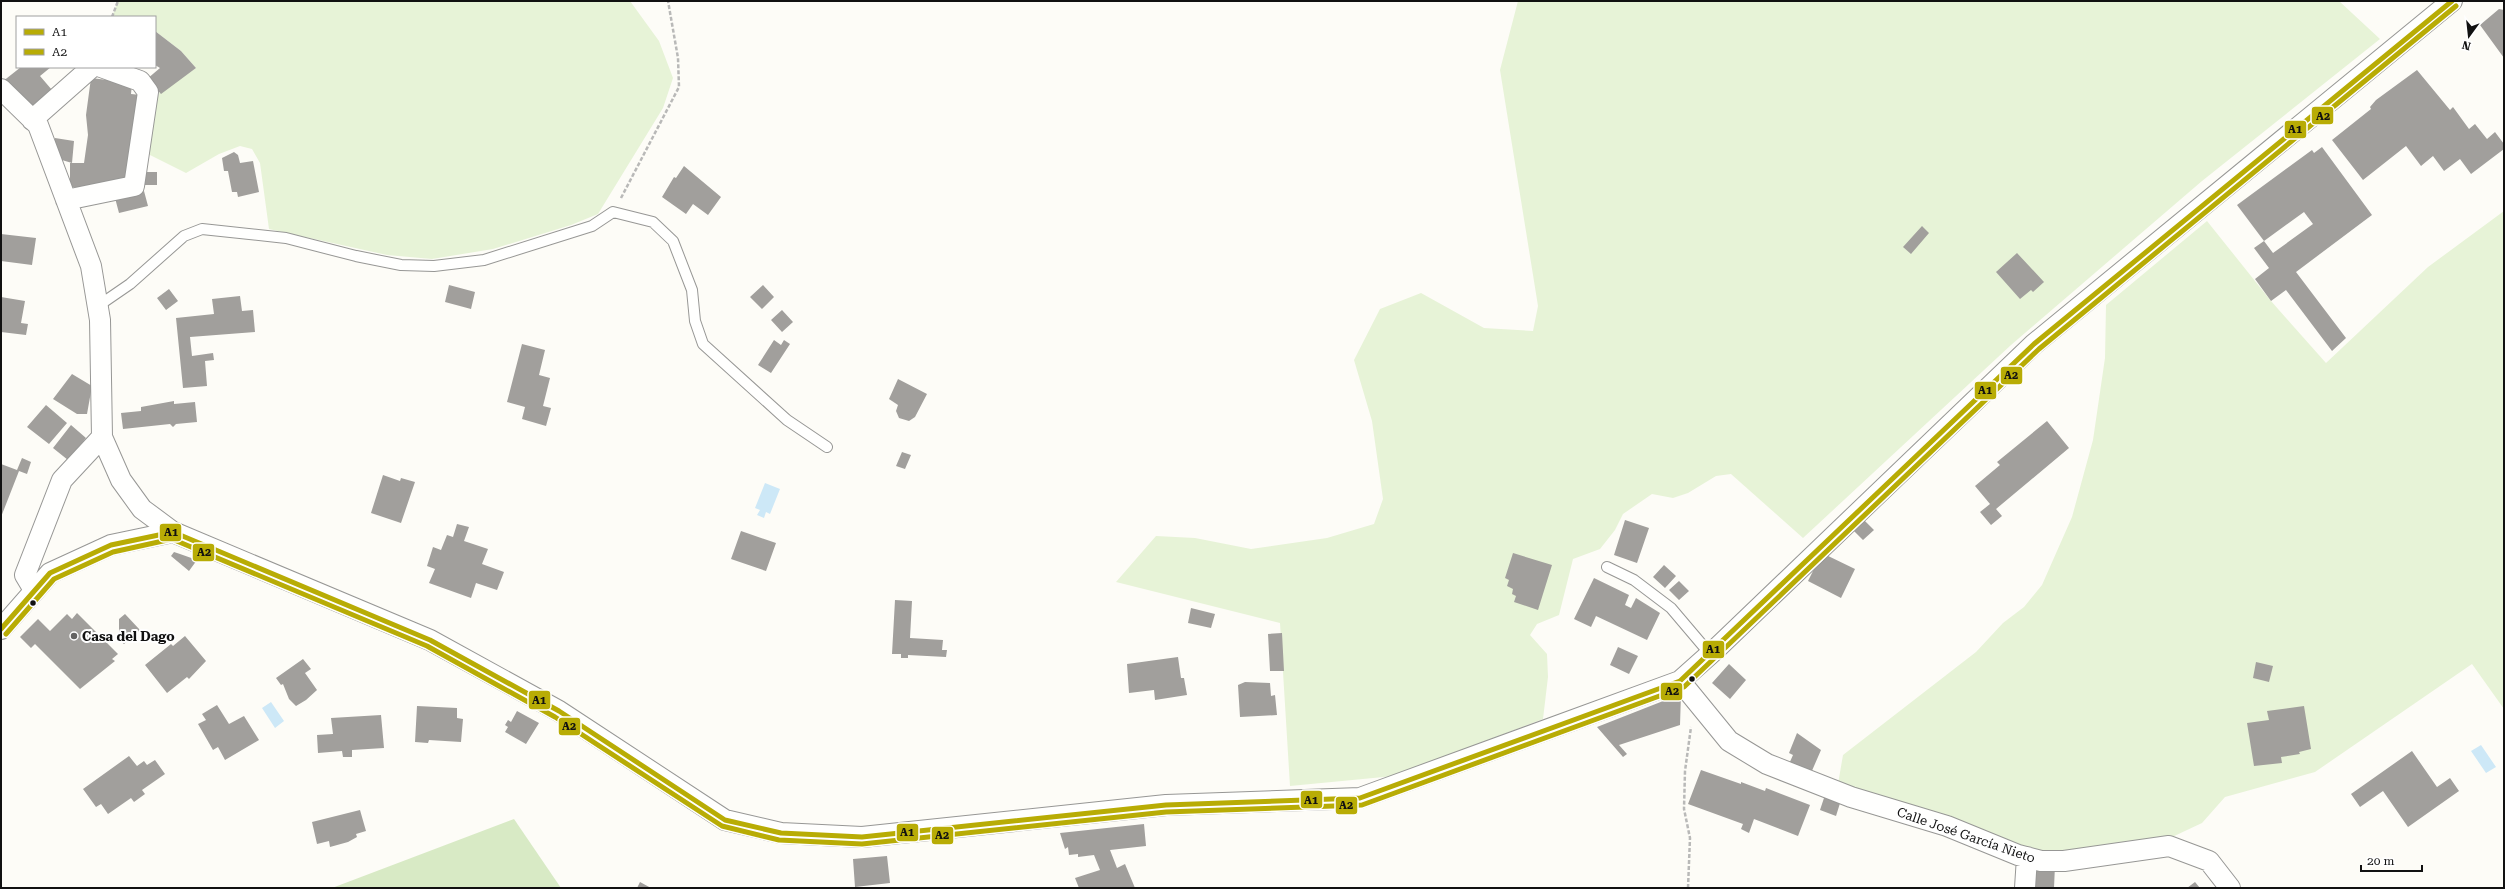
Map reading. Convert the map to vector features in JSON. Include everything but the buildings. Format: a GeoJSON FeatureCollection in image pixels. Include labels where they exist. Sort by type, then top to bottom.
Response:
{"type":"FeatureCollection","features":[{"type":"Feature","properties":{"kind":"street"},"geometry":{"type":"LineString","coordinates":[[1,90],[38,125],[91,266],[100,320],[102,437],[121,480],[138,503],[173,532],[430,640],[559,711],[725,820],[781,833],[862,837],[1166,804],[1360,798],[1680,680],[1710,654],[2034,344],[2452,1]]}},
{"type":"Feature","properties":{"kind":"street"},"geometry":{"type":"LineString","coordinates":[[32,120],[91,68]]}},
{"type":"Feature","properties":{"kind":"street"},"geometry":{"type":"LineString","coordinates":[[66,200],[134,186],[148,92],[140,81],[104,68]]}},
{"type":"Feature","properties":{"kind":"street"},"geometry":{"type":"LineString","coordinates":[[34,590],[25,575],[62,480],[102,437]]}},
{"type":"Feature","properties":{"kind":"street"},"geometry":{"type":"LineString","coordinates":[[1,629],[50,573],[111,545],[173,532]]}},
{"type":"Feature","properties":{"kind":"street","name":"Calle José García Nieto"},"geometry":{"type":"LineString","coordinates":[[1680,680],[1729,741],[1767,764],[1851,797],[1947,826],[2041,861],[2064,861],[2169,846],[2209,861],[2230,888]]}},
{"type":"Feature","properties":{"kind":"street"},"geometry":{"type":"LineString","coordinates":[[2025,888],[2027,857]]}},
{"type":"Feature","properties":{"kind":"lane"},"geometry":{"type":"LineString","coordinates":[[98,306],[130,284],[184,236],[202,230],[286,238],[401,265],[434,266],[484,260],[592,226],[613,212],[653,222],[673,241],[692,290],[696,321],[703,344],[787,420],[827,447]]}},
{"type":"Feature","properties":{"kind":"lane"},"geometry":{"type":"LineString","coordinates":[[1606,567],[1634,580],[1671,608],[1710,654]]}},
{"type":"Feature","properties":{"kind":"path"},"geometry":{"type":"LineString","coordinates":[[112,16],[118,1]]}},
{"type":"Feature","properties":{"kind":"path"},"geometry":{"type":"LineString","coordinates":[[613,212],[679,87],[678,58],[668,1]]}},
{"type":"Feature","properties":{"kind":"path"},"geometry":{"type":"LineString","coordinates":[[1688,888],[1690,838],[1684,809],[1685,771],[1689,732],[1699,703]]}},
{"type":"Feature","properties":{"kind":"green space"},"geometry":{"type":"Polygon","coordinates":[[[118,1],[630,1],[659,41],[673,78],[663,108],[598,214],[571,225],[493,249],[432,259],[387,255],[269,229],[260,163],[252,149],[240,146],[219,154],[186,173],[148,154],[149,132],[159,93],[196,68],[181,51],[156,32],[156,16],[112,16],[118,1]]]}},
{"type":"Feature","properties":{"kind":"green space"},"geometry":{"type":"Polygon","coordinates":[[[1518,1],[2339,1],[2380,39],[2202,181],[2011,345],[1803,538],[1731,474],[1716,476],[1688,493],[1673,498],[1652,494],[1623,514],[1615,530],[1600,549],[1573,559],[1559,615],[1537,624],[1530,635],[1547,654],[1548,677],[1543,719],[1394,776],[1290,786],[1280,623],[1116,582],[1156,536],[1195,538],[1251,549],[1327,538],[1374,524],[1383,499],[1372,421],[1354,360],[1380,309],[1421,293],[1484,328],[1533,331],[1538,306],[1500,70],[1518,1]]]}},
{"type":"Feature","properties":{"kind":"green space"},"geometry":{"type":"Polygon","coordinates":[[[2504,211],[2504,709],[2472,664],[2315,772],[2225,797],[2202,823],[2170,838],[2047,854],[2026,849],[1838,784],[1843,755],[1976,652],[2003,623],[2024,607],[2042,585],[2072,517],[2093,440],[2105,358],[2106,305],[2207,221],[2271,301],[2326,363],[2428,267],[2504,211]]]}},
{"type":"Feature","properties":{"kind":"green space"},"geometry":{"type":"Polygon","coordinates":[[[514,819],[561,888],[332,888],[514,819]]]}},
{"type":"Feature","properties":{"kind":"water"},"geometry":{"type":"Polygon","coordinates":[[[765,483],[780,489],[770,514],[766,512],[764,518],[757,515],[760,510],[755,508],[765,483]]]}},
{"type":"Feature","properties":{"kind":"water"},"geometry":{"type":"Polygon","coordinates":[[[271,702],[284,721],[275,728],[262,708],[271,702]]]}},
{"type":"Feature","properties":{"kind":"water"},"geometry":{"type":"Polygon","coordinates":[[[2481,745],[2496,767],[2486,773],[2471,751],[2481,745]]]}},
{"type":"Feature","properties":{"kind":"transit line","name":"A1"},"geometry":{"type":"LineString","coordinates":[[1,629],[50,573],[111,545],[173,532],[430,640],[559,711],[725,820],[781,833],[862,837],[1166,805],[1360,798],[1680,681],[2034,344],[2452,1]]}},
{"type":"Feature","properties":{"kind":"transit line","name":"A2"},"geometry":{"type":"LineString","coordinates":[[6,634],[54,579],[113,552],[172,539],[427,646],[555,717],[722,826],[779,840],[862,844],[1166,812],[1362,805],[1684,687],[2039,349],[2456,6]]}},
{"type":"Feature","properties":{"kind":"place","name":"Casa del Dago"},"geometry":{"type":"Point","coordinates":[74,636]}}]}
